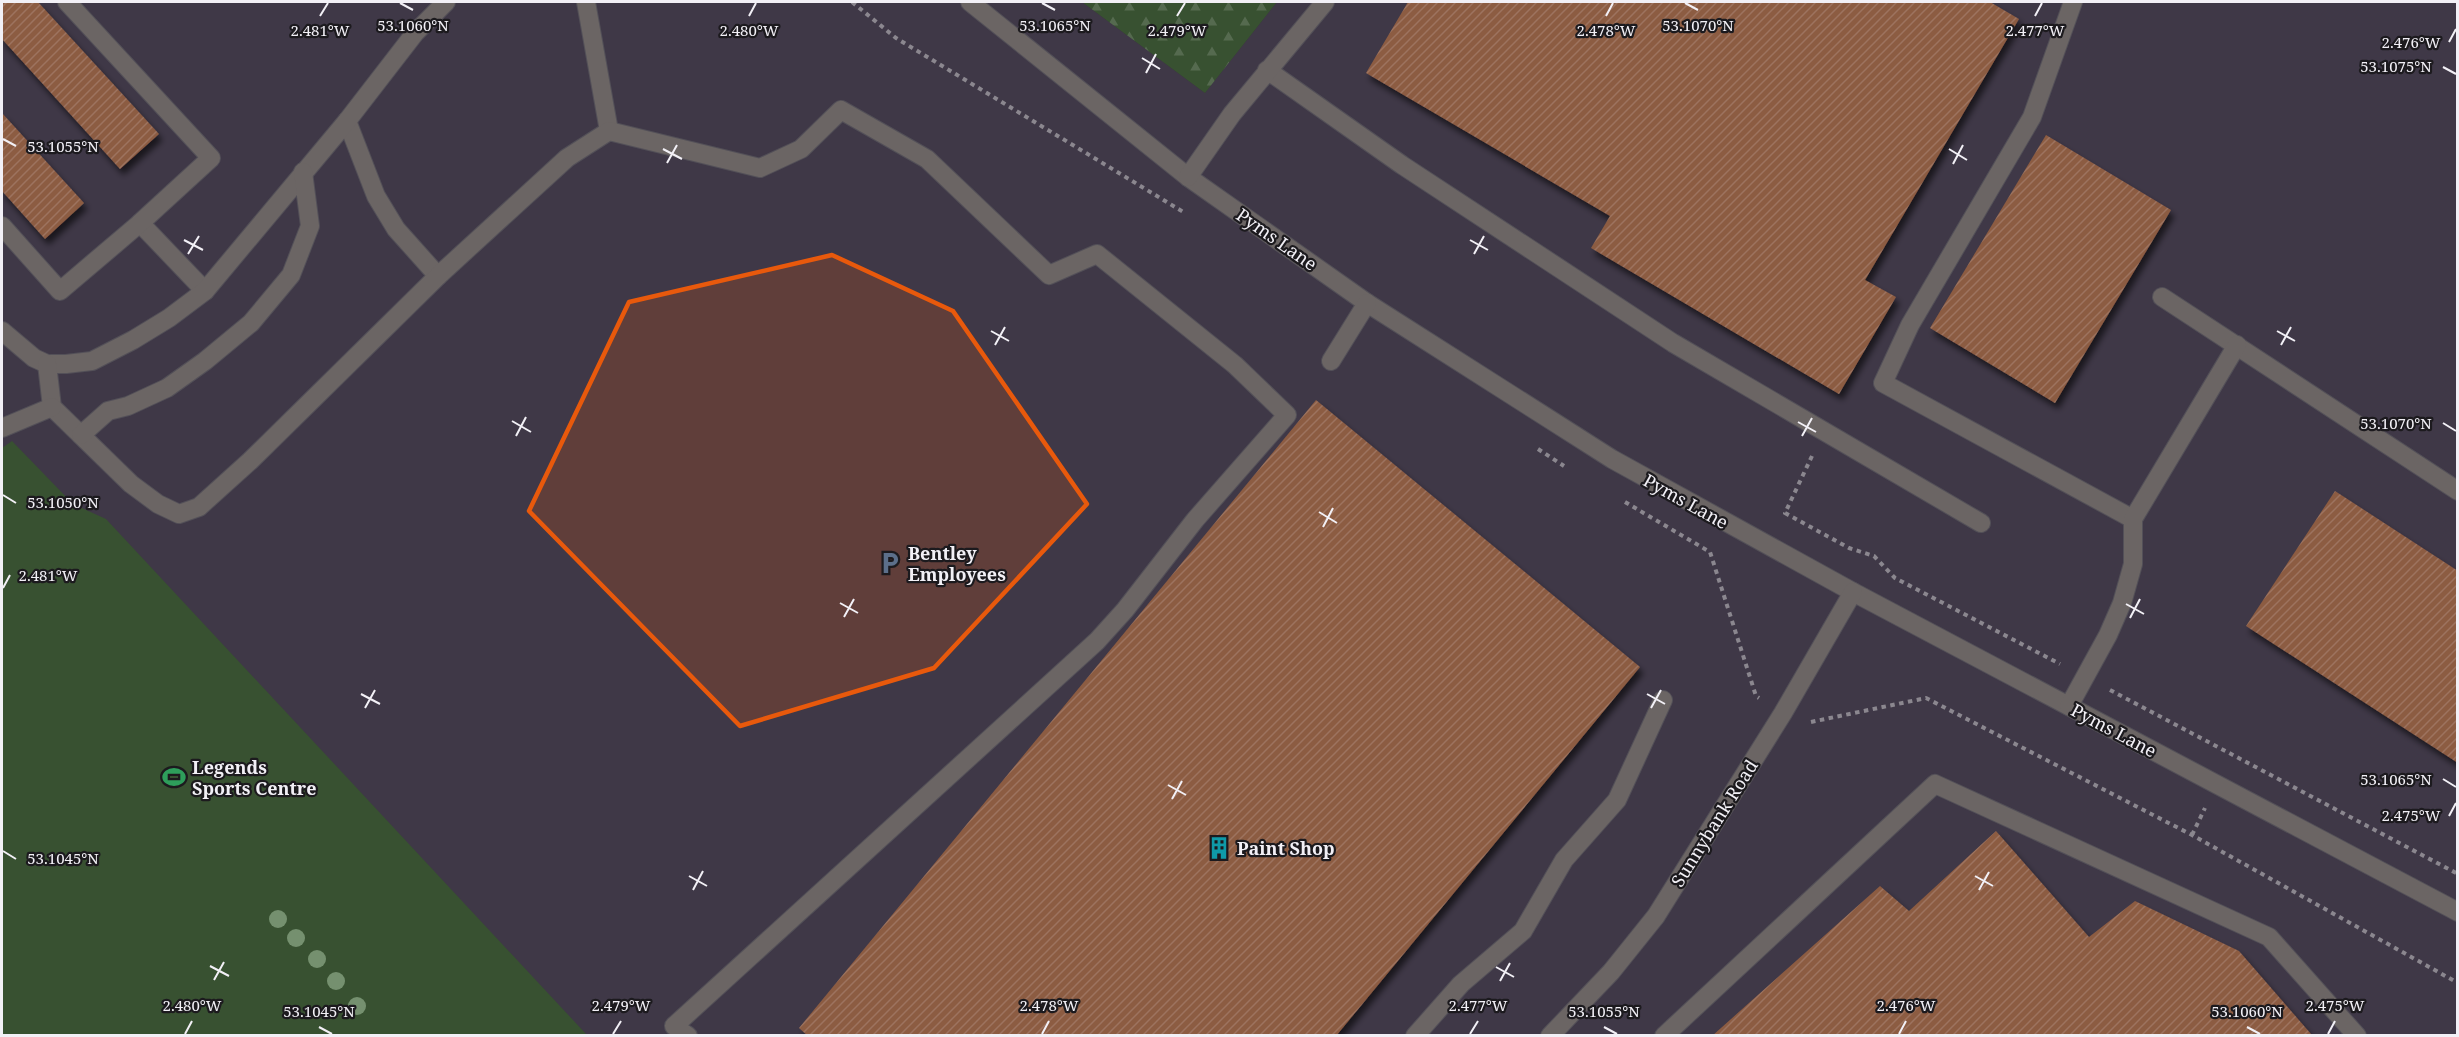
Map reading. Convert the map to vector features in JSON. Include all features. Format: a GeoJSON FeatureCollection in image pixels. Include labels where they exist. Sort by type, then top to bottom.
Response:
{"type":"FeatureCollection","features":[{"type":"Feature","properties":{"kind":"lane"},"geometry":{"type":"LineString","coordinates":[[2,226],[60,291],[140,224],[211,158],[67,2]]}},
{"type":"Feature","properties":{"kind":"lane"},"geometry":{"type":"LineString","coordinates":[[2,331],[19,347],[47,364],[92,361],[169,318],[206,291],[347,121],[415,33],[446,2]]}},
{"type":"Feature","properties":{"kind":"lane"},"geometry":{"type":"LineString","coordinates":[[586,2],[609,131]]}},
{"type":"Feature","properties":{"kind":"lane","name":"Pyms Lane"},"geometry":{"type":"LineString","coordinates":[[970,2],[1188,177],[1367,303],[1612,459],[1853,592],[2457,912]]}},
{"type":"Feature","properties":{"kind":"lane"},"geometry":{"type":"LineString","coordinates":[[1188,177],[1232,114],[1325,2]]}},
{"type":"Feature","properties":{"kind":"lane"},"geometry":{"type":"LineString","coordinates":[[2073,2],[2032,117],[1910,325],[1882,383],[2133,519]]}},
{"type":"Feature","properties":{"kind":"lane"},"geometry":{"type":"LineString","coordinates":[[1267,70],[1402,165],[1672,343],[1981,523]]}},
{"type":"Feature","properties":{"kind":"lane"},"geometry":{"type":"LineString","coordinates":[[47,364],[52,406],[131,484],[158,504],[179,514],[199,507],[266,446],[438,276],[567,158],[609,131],[760,168],[801,149],[841,110],[927,159],[1049,275],[1097,254],[1235,365],[1287,415],[1195,520],[1142,589],[1097,641],[681,1031]]}},
{"type":"Feature","properties":{"kind":"lane"},"geometry":{"type":"LineString","coordinates":[[347,121],[376,196],[396,229],[438,276]]}},
{"type":"Feature","properties":{"kind":"lane"},"geometry":{"type":"LineString","coordinates":[[81,435],[108,411],[128,406],[167,388],[205,361],[251,323],[291,274],[310,226],[303,172]]}},
{"type":"Feature","properties":{"kind":"lane"},"geometry":{"type":"LineString","coordinates":[[140,224],[206,291]]}},
{"type":"Feature","properties":{"kind":"lane"},"geometry":{"type":"LineString","coordinates":[[2162,297],[2457,490]]}},
{"type":"Feature","properties":{"kind":"lane"},"geometry":{"type":"LineString","coordinates":[[1331,361],[1367,303]]}},
{"type":"Feature","properties":{"kind":"lane"},"geometry":{"type":"LineString","coordinates":[[2069,706],[2108,635],[2122,603],[2133,564],[2133,519],[2237,345]]}},
{"type":"Feature","properties":{"kind":"lane"},"geometry":{"type":"LineString","coordinates":[[2,428],[52,406]]}},
{"type":"Feature","properties":{"kind":"lane","name":"Sunnybank Road"},"geometry":{"type":"LineString","coordinates":[[1550,1035],[1611,972],[1656,916],[1784,713],[1853,592]]}},
{"type":"Feature","properties":{"kind":"lane"},"geometry":{"type":"LineString","coordinates":[[1415,1035],[1461,984],[1524,931],[1564,860],[1617,800],[1663,700]]}},
{"type":"Feature","properties":{"kind":"lane"},"geometry":{"type":"LineString","coordinates":[[1672,1033],[1935,784],[2269,937],[2357,1035]]}},
{"type":"Feature","properties":{"kind":"path"},"geometry":{"type":"LineString","coordinates":[[852,2],[896,38],[1187,214]]}},
{"type":"Feature","properties":{"kind":"path"},"geometry":{"type":"LineString","coordinates":[[1528,443],[1568,468]]}},
{"type":"Feature","properties":{"kind":"path"},"geometry":{"type":"LineString","coordinates":[[1618,498],[1710,552],[1756,696],[1801,723],[1926,698],[2192,835],[2457,982]]}},
{"type":"Feature","properties":{"kind":"highlighted area"},"geometry":{"type":"Polygon","coordinates":[[[832,255],[953,311],[1087,504],[934,668],[740,726],[529,511],[629,302],[832,255]]]}},
{"type":"Feature","properties":{"kind":"shaded area"},"geometry":{"type":"Polygon","coordinates":[[[2,2],[1082,2],[1205,93],[1277,2],[2457,2],[2457,1035],[2,1036],[2,2]]]}},
{"type":"Feature","properties":{"kind":"green space"},"geometry":{"type":"Polygon","coordinates":[[[1082,2],[1277,2],[1205,93],[1082,2]]]}},
{"type":"Feature","properties":{"kind":"green space","name":"Legends Sports Centre"},"geometry":{"type":"Polygon","coordinates":[[[12,441],[73,504],[106,519],[587,1035],[2,1035],[2,448],[12,441]]]}},
{"type":"Feature","properties":{"kind":"building"},"geometry":{"type":"Polygon","coordinates":[[[2,2],[38,2],[159,134],[120,169],[2,39],[2,2]]]}},
{"type":"Feature","properties":{"kind":"building"},"geometry":{"type":"Polygon","coordinates":[[[1408,2],[1990,2],[2019,19],[1865,280],[1896,297],[1839,394],[1591,248],[1610,216],[1366,73],[1408,2]]]}},
{"type":"Feature","properties":{"kind":"building"},"geometry":{"type":"Polygon","coordinates":[[[2,113],[84,203],[45,239],[2,191],[2,113]]]}},
{"type":"Feature","properties":{"kind":"building"},"geometry":{"type":"Polygon","coordinates":[[[2046,135],[2171,210],[2055,403],[1930,328],[2046,135]]]}},
{"type":"Feature","properties":{"kind":"building","name":"Paint Shop"},"geometry":{"type":"Polygon","coordinates":[[[1316,400],[1640,667],[1336,1036],[808,1036],[799,1028],[1316,400]]]}},
{"type":"Feature","properties":{"kind":"building"},"geometry":{"type":"Polygon","coordinates":[[[2335,491],[2458,571],[2458,763],[2246,626],[2335,491]]]}},
{"type":"Feature","properties":{"kind":"building"},"geometry":{"type":"Polygon","coordinates":[[[1996,831],[2089,937],[2135,901],[2239,951],[2311,1034],[1712,1036],[1880,886],[1909,911],[1996,831]]]}},
{"type":"Feature","properties":{"kind":"place","name":"Bentley Employees"},"geometry":{"type":"Point","coordinates":[890,563]}},
{"type":"Feature","properties":{"kind":"place","name":"Legends Sports Centre"},"geometry":{"type":"Point","coordinates":[174,777]}},
{"type":"Feature","properties":{"kind":"place","name":"Paint Shop"},"geometry":{"type":"Point","coordinates":[1219,848]}}]}
